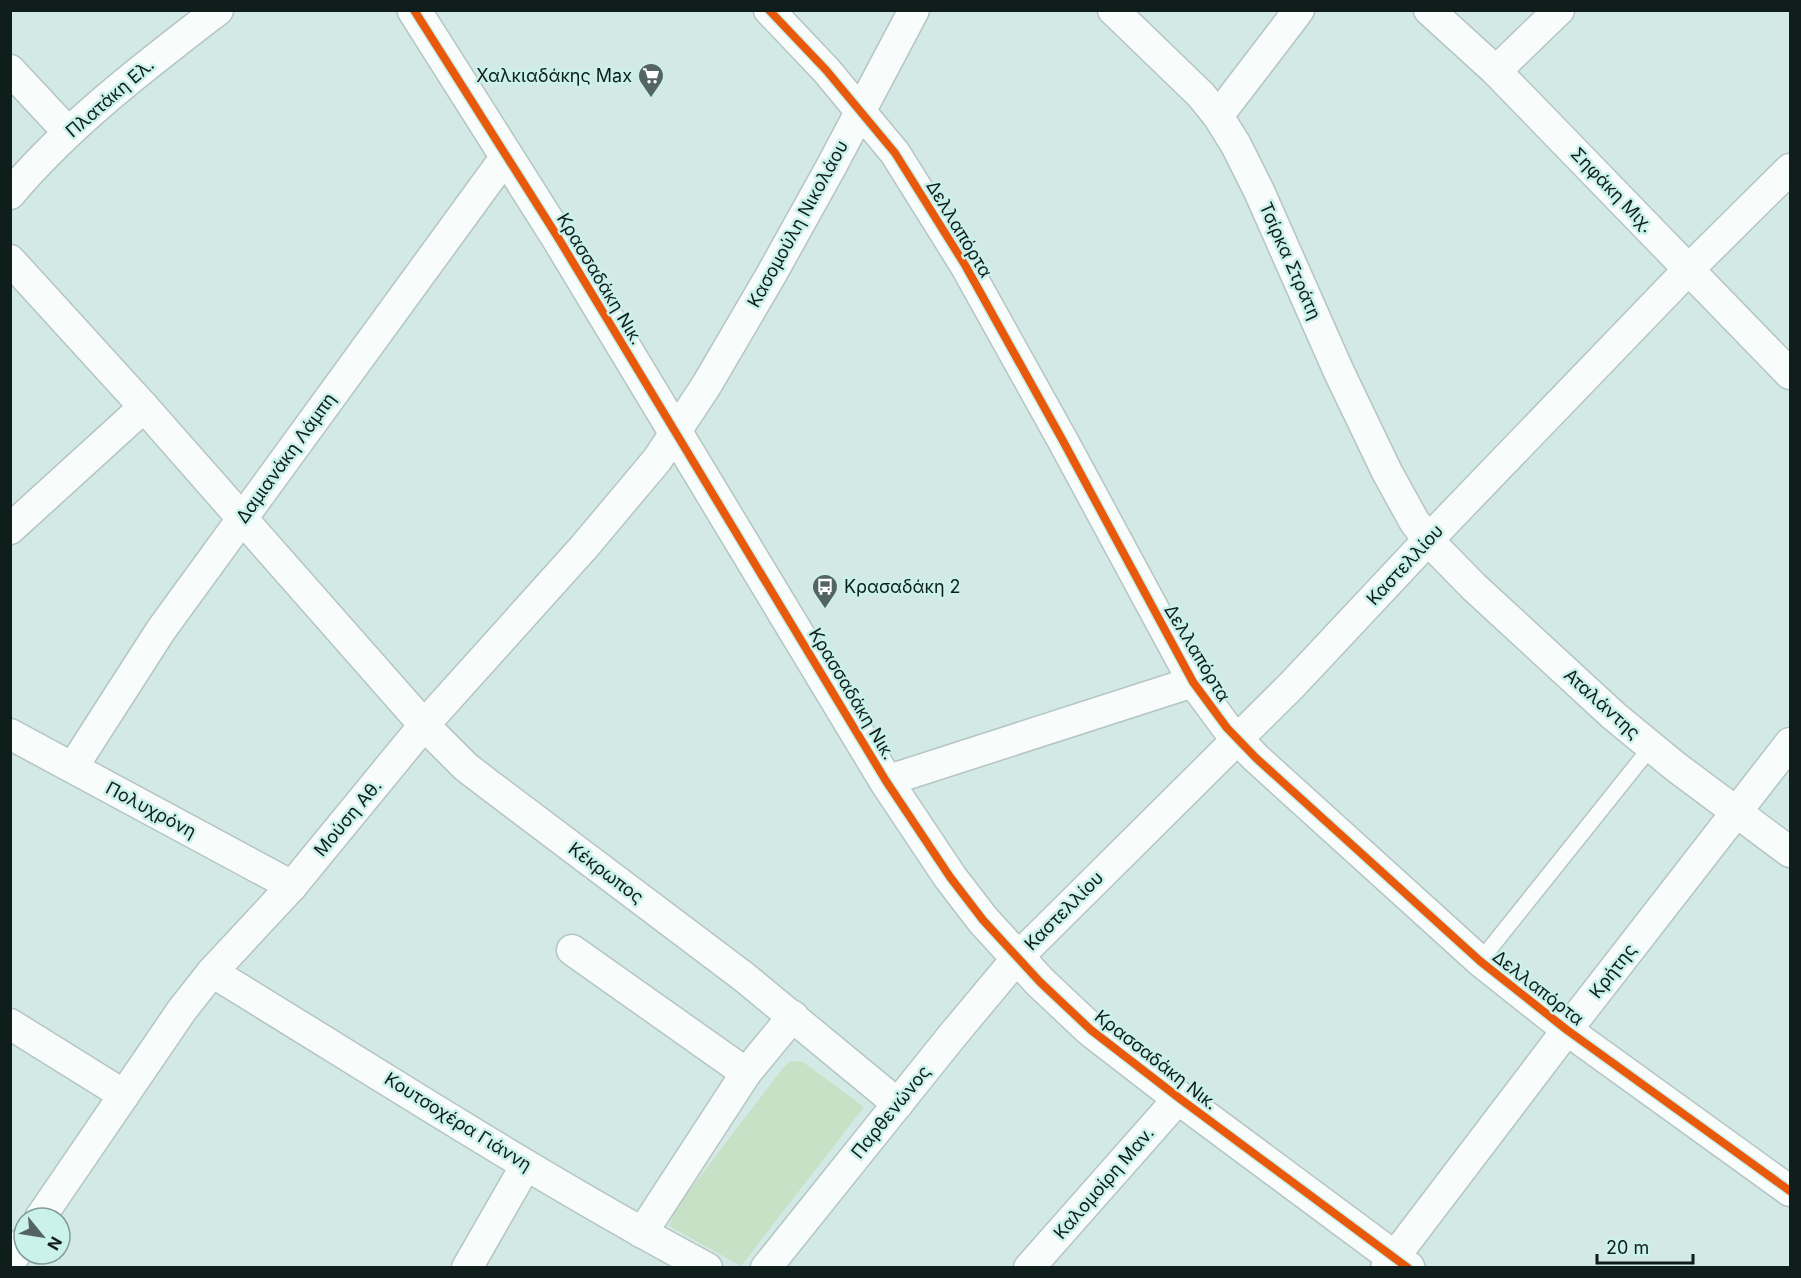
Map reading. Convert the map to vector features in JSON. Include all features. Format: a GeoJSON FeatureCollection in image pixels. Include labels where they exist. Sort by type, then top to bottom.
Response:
{"type":"FeatureCollection","features":[{"type":"Feature","properties":{"kind":"street","name":"Πλατάκη Ελ."},"geometry":{"type":"LineString","coordinates":[[10,194],[68,132],[151,62],[218,10]]}},
{"type":"Feature","properties":{"kind":"street","name":"Κρασσαδάκη Νικ."},"geometry":{"type":"LineString","coordinates":[[414,10],[507,155],[886,781],[950,877],[983,920],[1017,958],[1091,1030],[1396,1264]]}},
{"type":"Feature","properties":{"kind":"street","name":"Δελλαπόρτα"},"geometry":{"type":"LineString","coordinates":[[769,10],[826,70],[895,153],[965,265],[1193,682],[1237,741],[1480,961],[1567,1030],[1791,1191]]}},
{"type":"Feature","properties":{"kind":"street","name":"Κασομούλη Νικολάου"},"geometry":{"type":"LineString","coordinates":[[675,434],[706,386],[814,199],[914,10]]}},
{"type":"Feature","properties":{"kind":"street","name":"Τσίρκα Στράτη"},"geometry":{"type":"LineString","coordinates":[[1113,10],[1201,95],[1218,116],[1259,191],[1339,372],[1387,472],[1414,522],[1428,540]]}},
{"type":"Feature","properties":{"kind":"street"},"geometry":{"type":"LineString","coordinates":[[1218,116],[1299,10]]}},
{"type":"Feature","properties":{"kind":"street","name":"Σηφάκη Μιχ."},"geometry":{"type":"LineString","coordinates":[[1429,10],[1496,71],[1791,374]]}},
{"type":"Feature","properties":{"kind":"street"},"geometry":{"type":"LineString","coordinates":[[1496,71],[1559,10]]}},
{"type":"Feature","properties":{"kind":"street"},"geometry":{"type":"LineString","coordinates":[[10,70],[68,132]]}},
{"type":"Feature","properties":{"kind":"street","name":"Δαμιανάκη Λάμπη"},"geometry":{"type":"LineString","coordinates":[[73,767],[161,630],[507,155]]}},
{"type":"Feature","properties":{"kind":"street","name":"Καστελλίου"},"geometry":{"type":"LineString","coordinates":[[1017,958],[1293,684],[1689,268],[1791,170]]}},
{"type":"Feature","properties":{"kind":"street","name":"Κέκρωπος"},"geometry":{"type":"LineString","coordinates":[[10,261],[144,407],[424,725],[466,766],[689,934],[793,1016],[898,1104]]}},
{"type":"Feature","properties":{"kind":"street"},"geometry":{"type":"LineString","coordinates":[[10,529],[144,407]]}},
{"type":"Feature","properties":{"kind":"street","name":"Μούση Αθ."},"geometry":{"type":"LineString","coordinates":[[48,1206],[182,1010],[212,972],[292,886],[424,725],[618,509],[675,434]]}},
{"type":"Feature","properties":{"kind":"street","name":"Αταλάντης"},"geometry":{"type":"LineString","coordinates":[[1428,540],[1483,595],[1614,716],[1651,747],[1791,852]]}},
{"type":"Feature","properties":{"kind":"street"},"geometry":{"type":"LineString","coordinates":[[886,781],[1193,682]]}},
{"type":"Feature","properties":{"kind":"street","name":"Πολυχρόνη"},"geometry":{"type":"LineString","coordinates":[[10,734],[292,886]]}},
{"type":"Feature","properties":{"kind":"street","name":"Κρήτης"},"geometry":{"type":"LineString","coordinates":[[1396,1264],[1567,1030],[1791,743]]}},
{"type":"Feature","properties":{"kind":"street"},"geometry":{"type":"LineString","coordinates":[[572,950],[746,1073]]}},
{"type":"Feature","properties":{"kind":"street","name":"Παρθενώνος"},"geometry":{"type":"LineString","coordinates":[[766,1268],[1017,958]]}},
{"type":"Feature","properties":{"kind":"street","name":"Κουτσοχέρα Γιάννη"},"geometry":{"type":"LineString","coordinates":[[212,972],[526,1165],[707,1268]]}},
{"type":"Feature","properties":{"kind":"street"},"geometry":{"type":"LineString","coordinates":[[642,1233],[746,1073],[793,1016]]}},
{"type":"Feature","properties":{"kind":"street"},"geometry":{"type":"LineString","coordinates":[[10,1024],[123,1095]]}},
{"type":"Feature","properties":{"kind":"street","name":"Καλομοίρη Μαν."},"geometry":{"type":"LineString","coordinates":[[1029,1268],[1179,1098]]}},
{"type":"Feature","properties":{"kind":"street"},"geometry":{"type":"LineString","coordinates":[[467,1268],[526,1165]]}},
{"type":"Feature","properties":{"kind":"lane"},"geometry":{"type":"LineString","coordinates":[[1480,961],[1651,747]]}},
{"type":"Feature","properties":{"kind":"green space"},"geometry":{"type":"Polygon","coordinates":[[[791,1061],[803,1062],[864,1107],[741,1266],[669,1226],[685,1196],[783,1068],[791,1061]]]}},
{"type":"Feature","properties":{"kind":"cycle path"},"geometry":{"type":"LineString","coordinates":[[414,10],[557,236],[886,781],[950,877],[983,920],[1040,982],[1091,1030],[1408,1268]]}},
{"type":"Feature","properties":{"kind":"cycle path"},"geometry":{"type":"LineString","coordinates":[[769,10],[826,70],[895,153],[965,265],[1193,682],[1227,728],[1256,758],[1480,961],[1567,1030],[1790,1191]]}},
{"type":"Feature","properties":{"kind":"place","name":"Χαλκιαδάκης Max"},"geometry":{"type":"Point","coordinates":[651,99]}},
{"type":"Feature","properties":{"kind":"place","name":"Κρασαδάκη 2"},"geometry":{"type":"Point","coordinates":[825,610]}}]}
